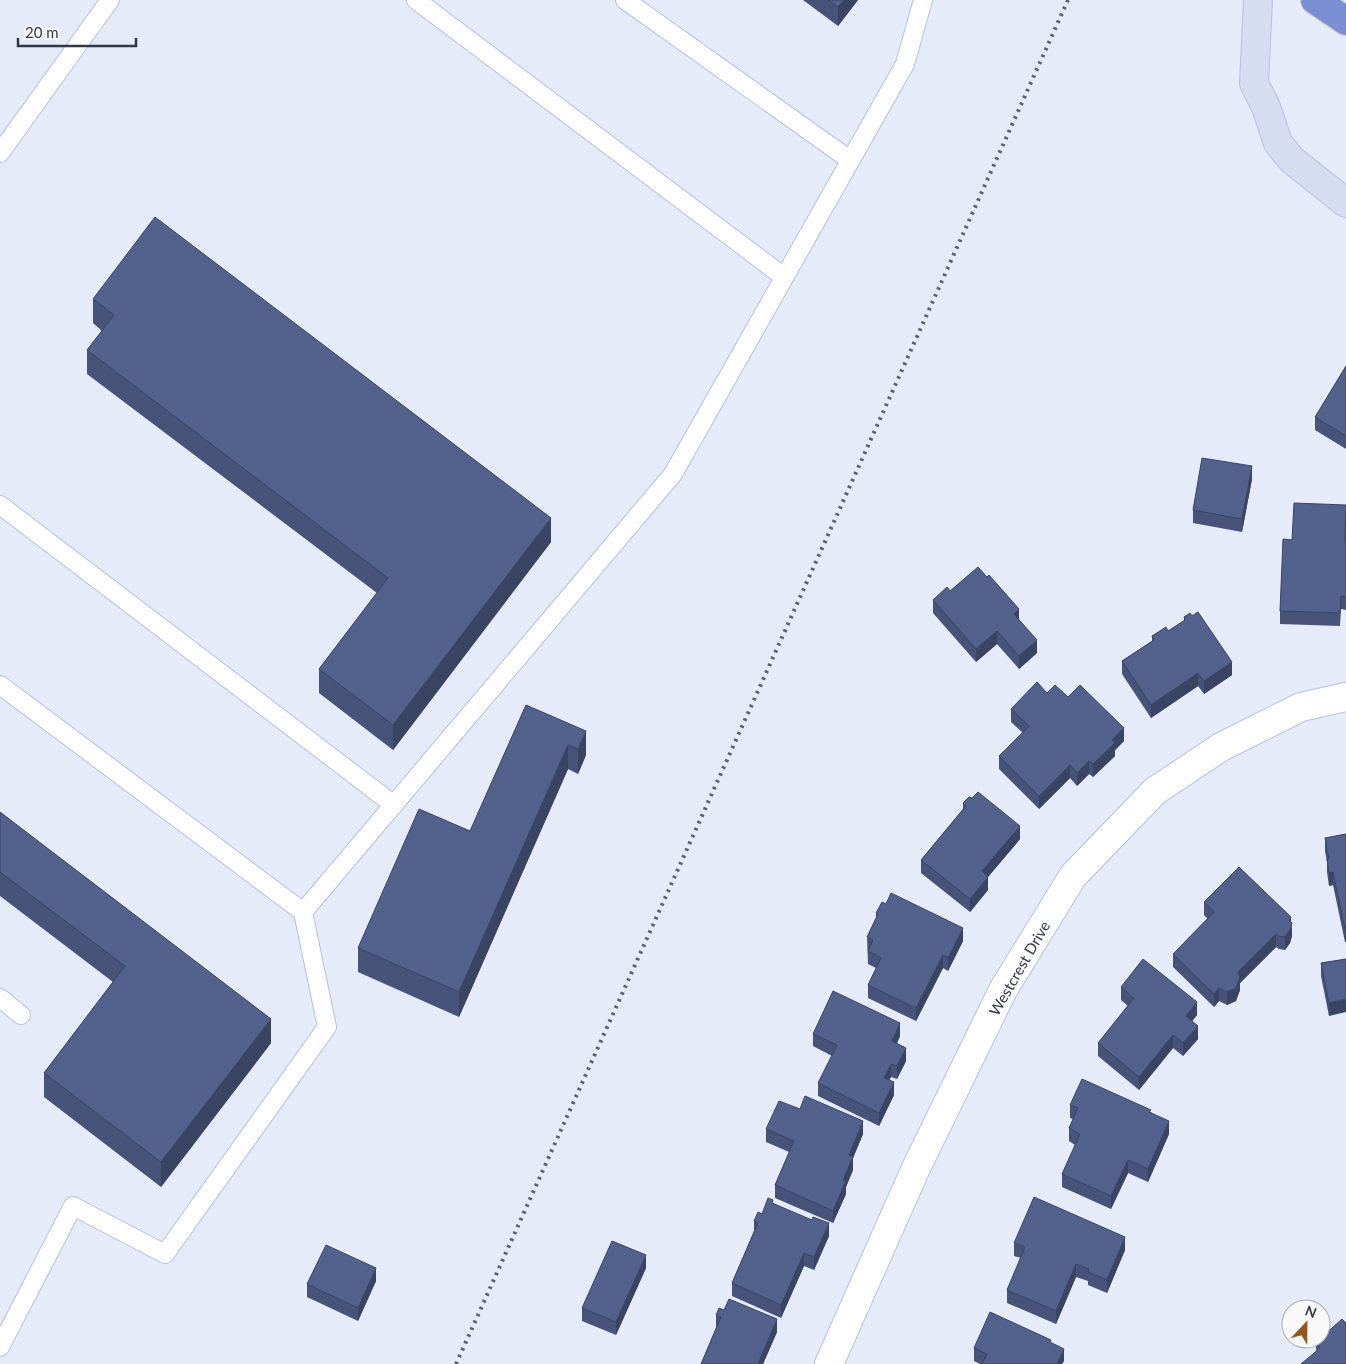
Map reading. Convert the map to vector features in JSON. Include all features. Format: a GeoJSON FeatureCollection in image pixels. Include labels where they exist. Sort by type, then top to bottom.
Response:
{"type":"FeatureCollection","features":[{"type":"Feature","properties":{"kind":"highway"},"geometry":{"type":"LineString","coordinates":[[1315,0],[1346,21]]}},
{"type":"Feature","properties":{"kind":"main road"},"geometry":{"type":"LineString","coordinates":[[1258,0],[1254,83],[1266,107],[1278,143],[1292,160],[1346,203]]}},
{"type":"Feature","properties":{"kind":"street","name":"Westcrest Drive"},"geometry":{"type":"LineString","coordinates":[[829,1364],[916,1168],[1003,990],[1073,876],[1156,791],[1221,747],[1301,707],[1346,697]]}},
{"type":"Feature","properties":{"kind":"lane"},"geometry":{"type":"LineString","coordinates":[[0,153],[110,0]]}},
{"type":"Feature","properties":{"kind":"lane"},"geometry":{"type":"LineString","coordinates":[[416,0],[784,277]]}},
{"type":"Feature","properties":{"kind":"lane"},"geometry":{"type":"LineString","coordinates":[[625,0],[850,160]]}},
{"type":"Feature","properties":{"kind":"lane"},"geometry":{"type":"LineString","coordinates":[[303,912],[672,474],[905,64],[923,0]]}},
{"type":"Feature","properties":{"kind":"lane"},"geometry":{"type":"LineString","coordinates":[[0,505],[394,805]]}},
{"type":"Feature","properties":{"kind":"lane"},"geometry":{"type":"LineString","coordinates":[[0,685],[303,912],[327,1027],[165,1254],[73,1206],[0,1347]]}},
{"type":"Feature","properties":{"kind":"lane"},"geometry":{"type":"LineString","coordinates":[[0,998],[21,1015]]}},
{"type":"Feature","properties":{"kind":"building"},"geometry":{"type":"Polygon","coordinates":[[[828,0],[844,0],[838,7],[828,0]]]}},
{"type":"Feature","properties":{"kind":"building"},"geometry":{"type":"Polygon","coordinates":[[[155,217],[551,518],[393,725],[319,669],[388,578],[87,350],[114,315],[93,299],[155,217]]]}},
{"type":"Feature","properties":{"kind":"building"},"geometry":{"type":"Polygon","coordinates":[[[1346,366],[1346,436],[1315,417],[1346,366]]]}},
{"type":"Feature","properties":{"kind":"building"},"geometry":{"type":"Polygon","coordinates":[[[1202,458],[1252,466],[1242,519],[1193,510],[1202,458]]]}},
{"type":"Feature","properties":{"kind":"building"},"geometry":{"type":"Polygon","coordinates":[[[1294,503],[1346,505],[1346,597],[1341,596],[1340,613],[1280,611],[1283,539],[1292,540],[1294,503]]]}},
{"type":"Feature","properties":{"kind":"building"},"geometry":{"type":"Polygon","coordinates":[[[978,567],[987,577],[989,575],[1019,609],[1014,614],[1037,640],[1019,656],[997,631],[976,649],[933,600],[947,587],[950,591],[978,567]]]}},
{"type":"Feature","properties":{"kind":"building"},"geometry":{"type":"Polygon","coordinates":[[[1198,612],[1232,662],[1204,681],[1198,673],[1151,705],[1122,661],[1154,640],[1152,636],[1166,627],[1168,631],[1185,620],[1184,617],[1190,613],[1192,616],[1198,612]]]}},
{"type":"Feature","properties":{"kind":"building"},"geometry":{"type":"Polygon","coordinates":[[[1037,682],[1047,693],[1055,685],[1068,697],[1080,685],[1124,728],[1112,740],[1115,743],[1093,764],[1089,761],[1077,773],[1070,765],[1039,796],[999,756],[1029,726],[1011,709],[1037,682]]]}},
{"type":"Feature","properties":{"kind":"building"},"geometry":{"type":"Polygon","coordinates":[[[526,705],[586,731],[578,749],[568,745],[459,992],[358,948],[419,809],[470,831],[526,705]]]}},
{"type":"Feature","properties":{"kind":"building"},"geometry":{"type":"Polygon","coordinates":[[[978,792],[1020,826],[982,871],[988,877],[970,899],[921,860],[966,806],[963,803],[978,792]]]}},
{"type":"Feature","properties":{"kind":"building"},"geometry":{"type":"Polygon","coordinates":[[[0,812],[271,1019],[161,1162],[44,1073],[125,966],[0,872],[0,812]]]}},
{"type":"Feature","properties":{"kind":"building"},"geometry":{"type":"Polygon","coordinates":[[[1346,834],[1345,930],[1333,872],[1329,873],[1327,859],[1329,859],[1325,838],[1346,834]]]}},
{"type":"Feature","properties":{"kind":"building"},"geometry":{"type":"Polygon","coordinates":[[[1239,867],[1291,917],[1289,920],[1292,923],[1285,937],[1276,934],[1238,972],[1240,977],[1236,988],[1227,992],[1219,988],[1214,994],[1173,954],[1214,912],[1204,902],[1239,867]]]}},
{"type":"Feature","properties":{"kind":"building"},"geometry":{"type":"Polygon","coordinates":[[[891,893],[963,928],[948,958],[943,955],[916,1008],[868,985],[881,958],[868,951],[873,940],[867,937],[882,902],[886,904],[891,893]]]}},
{"type":"Feature","properties":{"kind":"building"},"geometry":{"type":"Polygon","coordinates":[[[1143,959],[1197,1002],[1186,1016],[1198,1026],[1183,1043],[1173,1035],[1139,1077],[1098,1043],[1134,998],[1121,987],[1143,959]]]}},
{"type":"Feature","properties":{"kind":"building"},"geometry":{"type":"Polygon","coordinates":[[[1346,959],[1346,999],[1329,1003],[1321,963],[1346,959]]]}},
{"type":"Feature","properties":{"kind":"building"},"geometry":{"type":"Polygon","coordinates":[[[833,991],[900,1023],[892,1041],[906,1048],[897,1066],[891,1064],[884,1078],[894,1082],[879,1113],[818,1083],[837,1045],[813,1034],[833,991]]]}},
{"type":"Feature","properties":{"kind":"building"},"geometry":{"type":"Polygon","coordinates":[[[1082,1079],[1151,1110],[1149,1112],[1169,1121],[1148,1169],[1128,1160],[1111,1196],[1062,1174],[1080,1134],[1069,1128],[1078,1108],[1070,1105],[1082,1079]]]}},
{"type":"Feature","properties":{"kind":"building"},"geometry":{"type":"Polygon","coordinates":[[[805,1096],[863,1121],[849,1155],[853,1157],[843,1180],[846,1181],[833,1211],[775,1185],[794,1141],[766,1129],[779,1101],[800,1109],[805,1096]]]}},
{"type":"Feature","properties":{"kind":"building"},"geometry":{"type":"Polygon","coordinates":[[[1034,1197],[1125,1237],[1107,1280],[1088,1272],[1089,1269],[1076,1264],[1056,1311],[1007,1290],[1025,1247],[1014,1243],[1034,1197]]]}},
{"type":"Feature","properties":{"kind":"building"},"geometry":{"type":"Polygon","coordinates":[[[768,1198],[773,1200],[772,1203],[812,1220],[813,1217],[829,1223],[814,1257],[804,1253],[781,1305],[732,1283],[758,1223],[754,1221],[758,1212],[762,1214],[768,1198]]]}},
{"type":"Feature","properties":{"kind":"building"},"geometry":{"type":"Polygon","coordinates":[[[612,1241],[646,1255],[616,1322],[582,1308],[612,1241]]]}},
{"type":"Feature","properties":{"kind":"building"},"geometry":{"type":"Polygon","coordinates":[[[326,1245],[376,1268],[358,1308],[307,1284],[326,1245]]]}},
{"type":"Feature","properties":{"kind":"building"},"geometry":{"type":"Polygon","coordinates":[[[729,1299],[777,1319],[758,1364],[701,1364],[721,1317],[716,1315],[719,1308],[724,1310],[729,1299]]]}},
{"type":"Feature","properties":{"kind":"building"},"geometry":{"type":"Polygon","coordinates":[[[990,1312],[1051,1340],[1050,1342],[1064,1349],[1057,1364],[982,1364],[987,1354],[974,1348],[990,1312]]]}},
{"type":"Feature","properties":{"kind":"building"},"geometry":{"type":"Polygon","coordinates":[[[1342,1319],[1346,1323],[1346,1364],[1301,1364],[1319,1349],[1331,1349],[1331,1329],[1342,1319]]]}},
{"type":"Feature","properties":{"kind":"railway"},"geometry":{"type":"LineString","coordinates":[[456,1364],[1068,0]]}}]}
